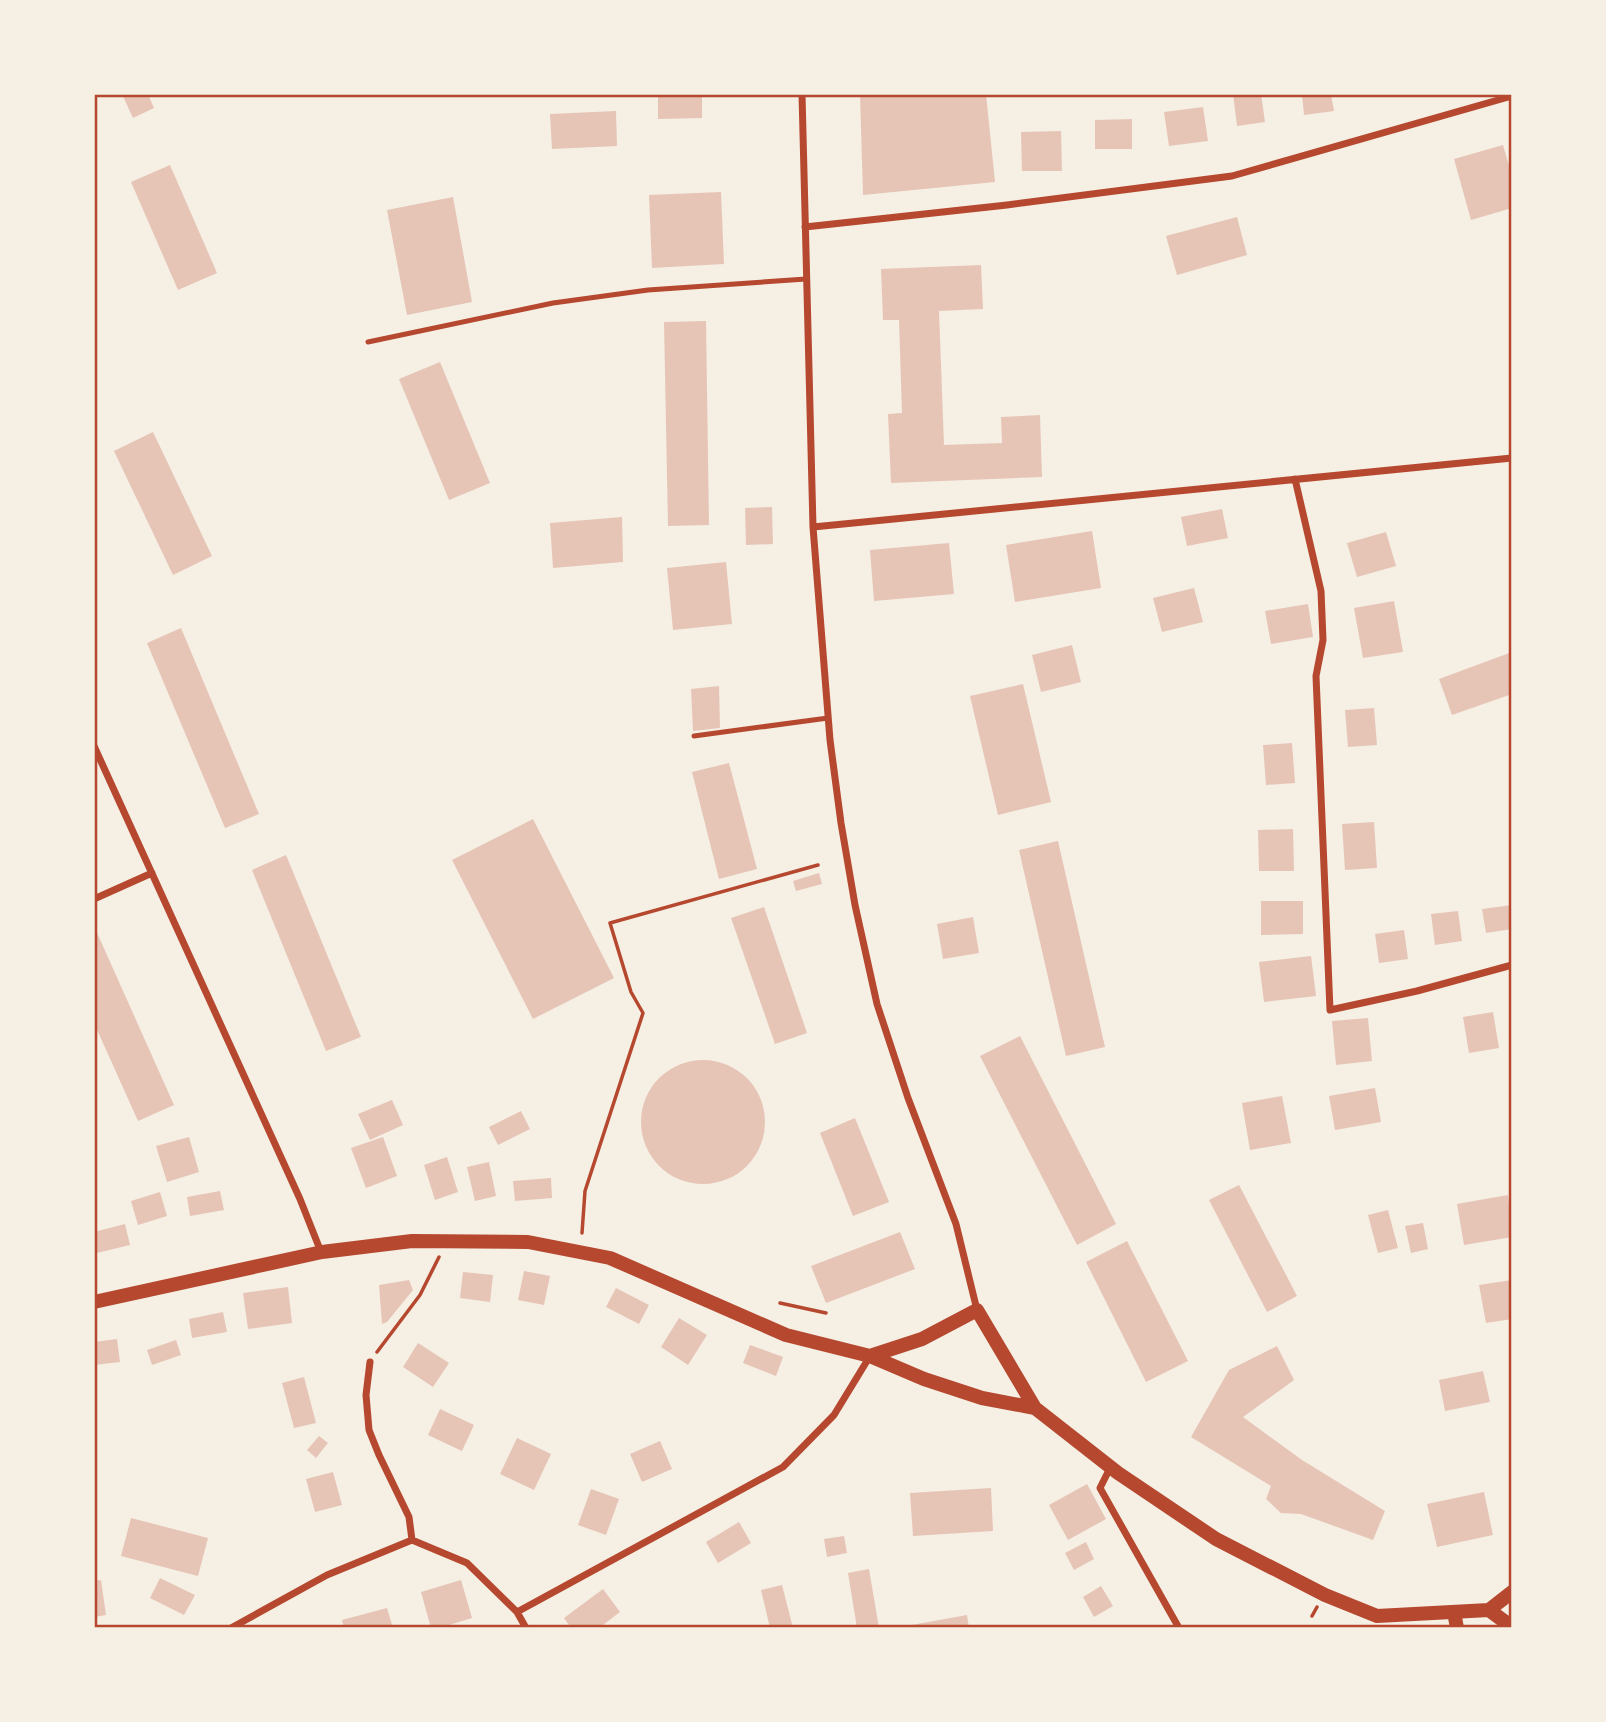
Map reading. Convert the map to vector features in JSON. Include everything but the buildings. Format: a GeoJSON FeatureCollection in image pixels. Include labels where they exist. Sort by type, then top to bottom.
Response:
{"type":"FeatureCollection","features":[{"type":"Feature","properties":{"kind":"main road"},"geometry":{"type":"LineString","coordinates":[[94,1301],[322,1252],[412,1241],[528,1242],[610,1258],[786,1335],[870,1356],[924,1379],[982,1398],[1035,1408]]}},
{"type":"Feature","properties":{"kind":"main road"},"geometry":{"type":"LineString","coordinates":[[870,1356],[922,1339],[977,1310],[1035,1408],[1111,1468],[1216,1539],[1325,1595],[1377,1616],[1489,1610],[1511,1592]]}},
{"type":"Feature","properties":{"kind":"main road"},"geometry":{"type":"LineString","coordinates":[[1489,1610],[1511,1626]]}},
{"type":"Feature","properties":{"kind":"main road"},"geometry":{"type":"LineString","coordinates":[[1454,1612],[1457,1628]]}},
{"type":"Feature","properties":{"kind":"street"},"geometry":{"type":"LineString","coordinates":[[802,94],[813,527],[828,718],[843,837],[877,1004],[908,1098],[956,1224],[977,1310]]}},
{"type":"Feature","properties":{"kind":"street"},"geometry":{"type":"LineString","coordinates":[[805,227],[1007,205],[1232,176],[1511,96]]}},
{"type":"Feature","properties":{"kind":"street"},"geometry":{"type":"LineString","coordinates":[[813,527],[1511,458]]}},
{"type":"Feature","properties":{"kind":"street"},"geometry":{"type":"LineString","coordinates":[[1295,478],[1321,591],[1323,640],[1316,676],[1330,1010],[1417,991],[1511,965]]}},
{"type":"Feature","properties":{"kind":"street"},"geometry":{"type":"LineString","coordinates":[[94,746],[322,1252]]}},
{"type":"Feature","properties":{"kind":"street"},"geometry":{"type":"LineString","coordinates":[[94,900],[152,873]]}},
{"type":"Feature","properties":{"kind":"street"},"geometry":{"type":"LineString","coordinates":[[517,1612],[783,1466],[834,1415],[870,1356]]}},
{"type":"Feature","properties":{"kind":"street"},"geometry":{"type":"LineString","coordinates":[[370,1362],[366,1395],[369,1430],[409,1517],[412,1540]]}},
{"type":"Feature","properties":{"kind":"street"},"geometry":{"type":"LineString","coordinates":[[1111,1468],[1100,1489],[1179,1628]]}},
{"type":"Feature","properties":{"kind":"street"},"geometry":{"type":"LineString","coordinates":[[230,1628],[327,1576],[412,1540],[467,1563],[517,1612],[526,1628]]}},
{"type":"Feature","properties":{"kind":"lane"},"geometry":{"type":"LineString","coordinates":[[368,342],[554,303],[648,290],[807,279]]}},
{"type":"Feature","properties":{"kind":"lane"},"geometry":{"type":"LineString","coordinates":[[694,736],[828,718]]}},
{"type":"Feature","properties":{"kind":"path"},"geometry":{"type":"LineString","coordinates":[[582,1233],[584,1191],[643,1013],[631,992],[610,923],[818,865]]}},
{"type":"Feature","properties":{"kind":"path"},"geometry":{"type":"LineString","coordinates":[[370,1362],[420,1295],[439,1257]]}},
{"type":"Feature","properties":{"kind":"path"},"geometry":{"type":"LineString","coordinates":[[780,1303],[826,1313]]}}]}
